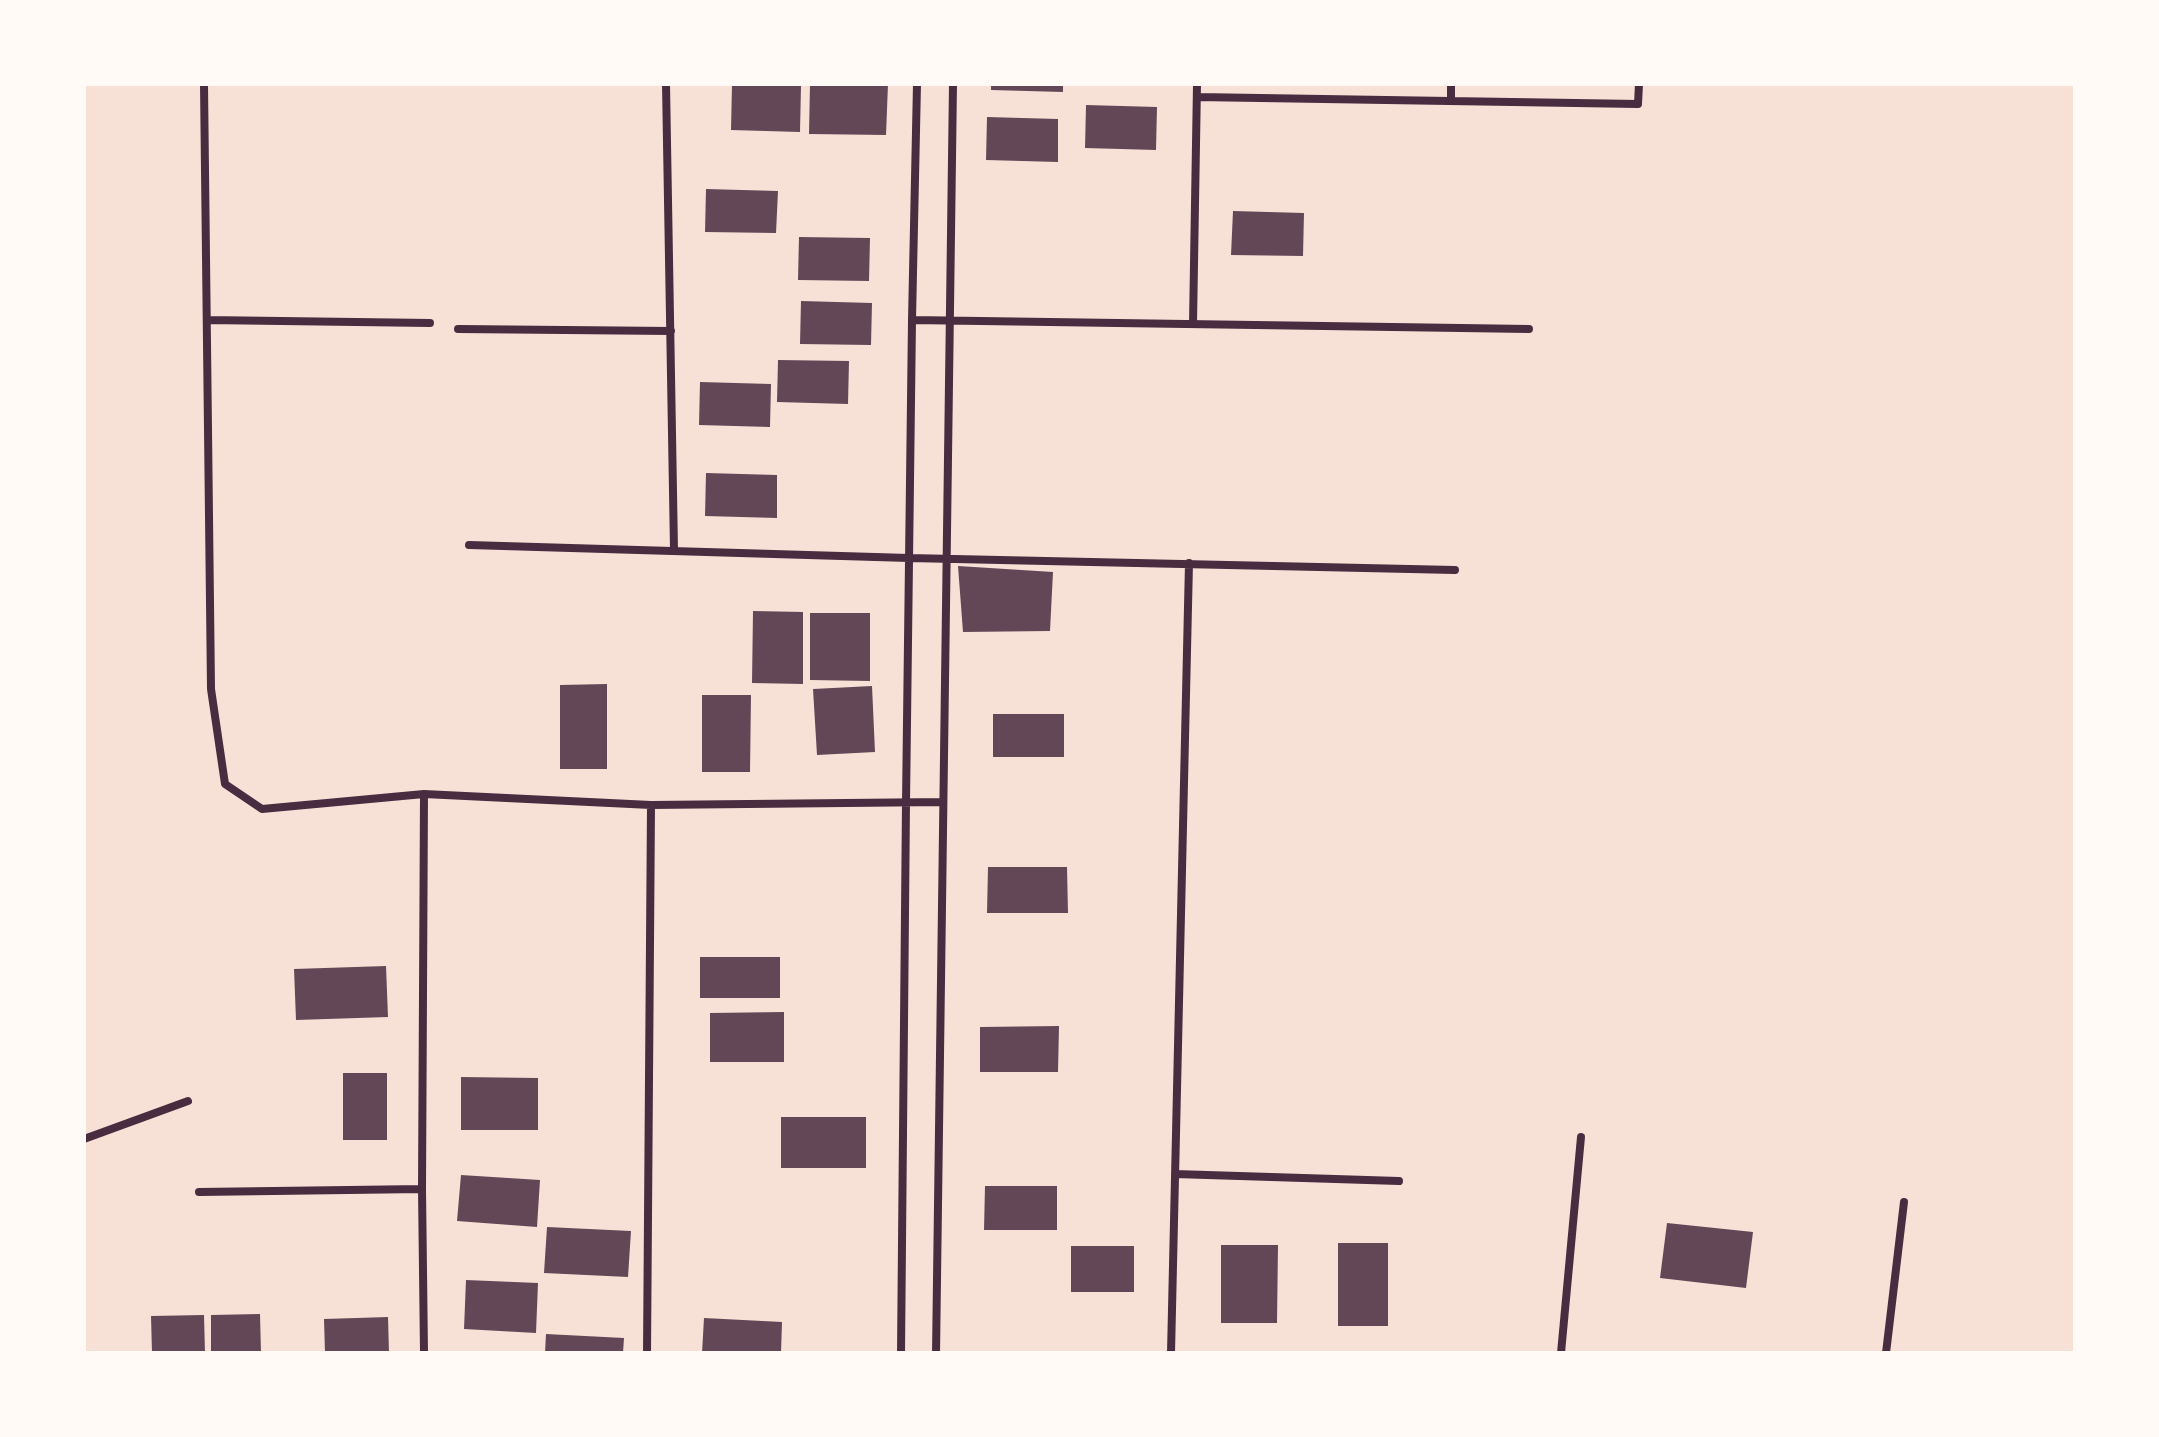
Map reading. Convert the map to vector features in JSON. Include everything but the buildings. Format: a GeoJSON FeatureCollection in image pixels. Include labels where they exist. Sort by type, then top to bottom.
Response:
{"type":"FeatureCollection","features":[{"type":"Feature","properties":{"kind":"street"},"geometry":{"type":"LineString","coordinates":[[204,84],[211,689],[225,784],[262,809],[424,794],[651,805],[943,802]]}},
{"type":"Feature","properties":{"kind":"street"},"geometry":{"type":"LineString","coordinates":[[666,84],[674,550]]}},
{"type":"Feature","properties":{"kind":"street"},"geometry":{"type":"LineString","coordinates":[[901,1353],[917,84]]}},
{"type":"Feature","properties":{"kind":"street"},"geometry":{"type":"LineString","coordinates":[[936,1353],[953,84]]}},
{"type":"Feature","properties":{"kind":"street"},"geometry":{"type":"LineString","coordinates":[[1193,324],[1197,84]]}},
{"type":"Feature","properties":{"kind":"street"},"geometry":{"type":"LineString","coordinates":[[1451,84],[1451,100]]}},
{"type":"Feature","properties":{"kind":"street"},"geometry":{"type":"LineString","coordinates":[[1197,97],[1638,104],[1639,84]]}},
{"type":"Feature","properties":{"kind":"street"},"geometry":{"type":"LineString","coordinates":[[207,320],[430,323]]}},
{"type":"Feature","properties":{"kind":"street"},"geometry":{"type":"LineString","coordinates":[[912,320],[1529,329]]}},
{"type":"Feature","properties":{"kind":"street"},"geometry":{"type":"LineString","coordinates":[[458,329],[671,331]]}},
{"type":"Feature","properties":{"kind":"street"},"geometry":{"type":"LineString","coordinates":[[469,545],[1455,570]]}},
{"type":"Feature","properties":{"kind":"street"},"geometry":{"type":"LineString","coordinates":[[1171,1353],[1189,563]]}},
{"type":"Feature","properties":{"kind":"street"},"geometry":{"type":"LineString","coordinates":[[424,794],[424,1353]]}},
{"type":"Feature","properties":{"kind":"street"},"geometry":{"type":"LineString","coordinates":[[647,1353],[651,805]]}},
{"type":"Feature","properties":{"kind":"street"},"geometry":{"type":"LineString","coordinates":[[84,1139],[188,1101]]}},
{"type":"Feature","properties":{"kind":"street"},"geometry":{"type":"LineString","coordinates":[[1561,1353],[1581,1137]]}},
{"type":"Feature","properties":{"kind":"street"},"geometry":{"type":"LineString","coordinates":[[1175,1174],[1399,1181]]}},
{"type":"Feature","properties":{"kind":"street"},"geometry":{"type":"LineString","coordinates":[[199,1192],[422,1189]]}},
{"type":"Feature","properties":{"kind":"street"},"geometry":{"type":"LineString","coordinates":[[1886,1353],[1904,1202]]}}]}
